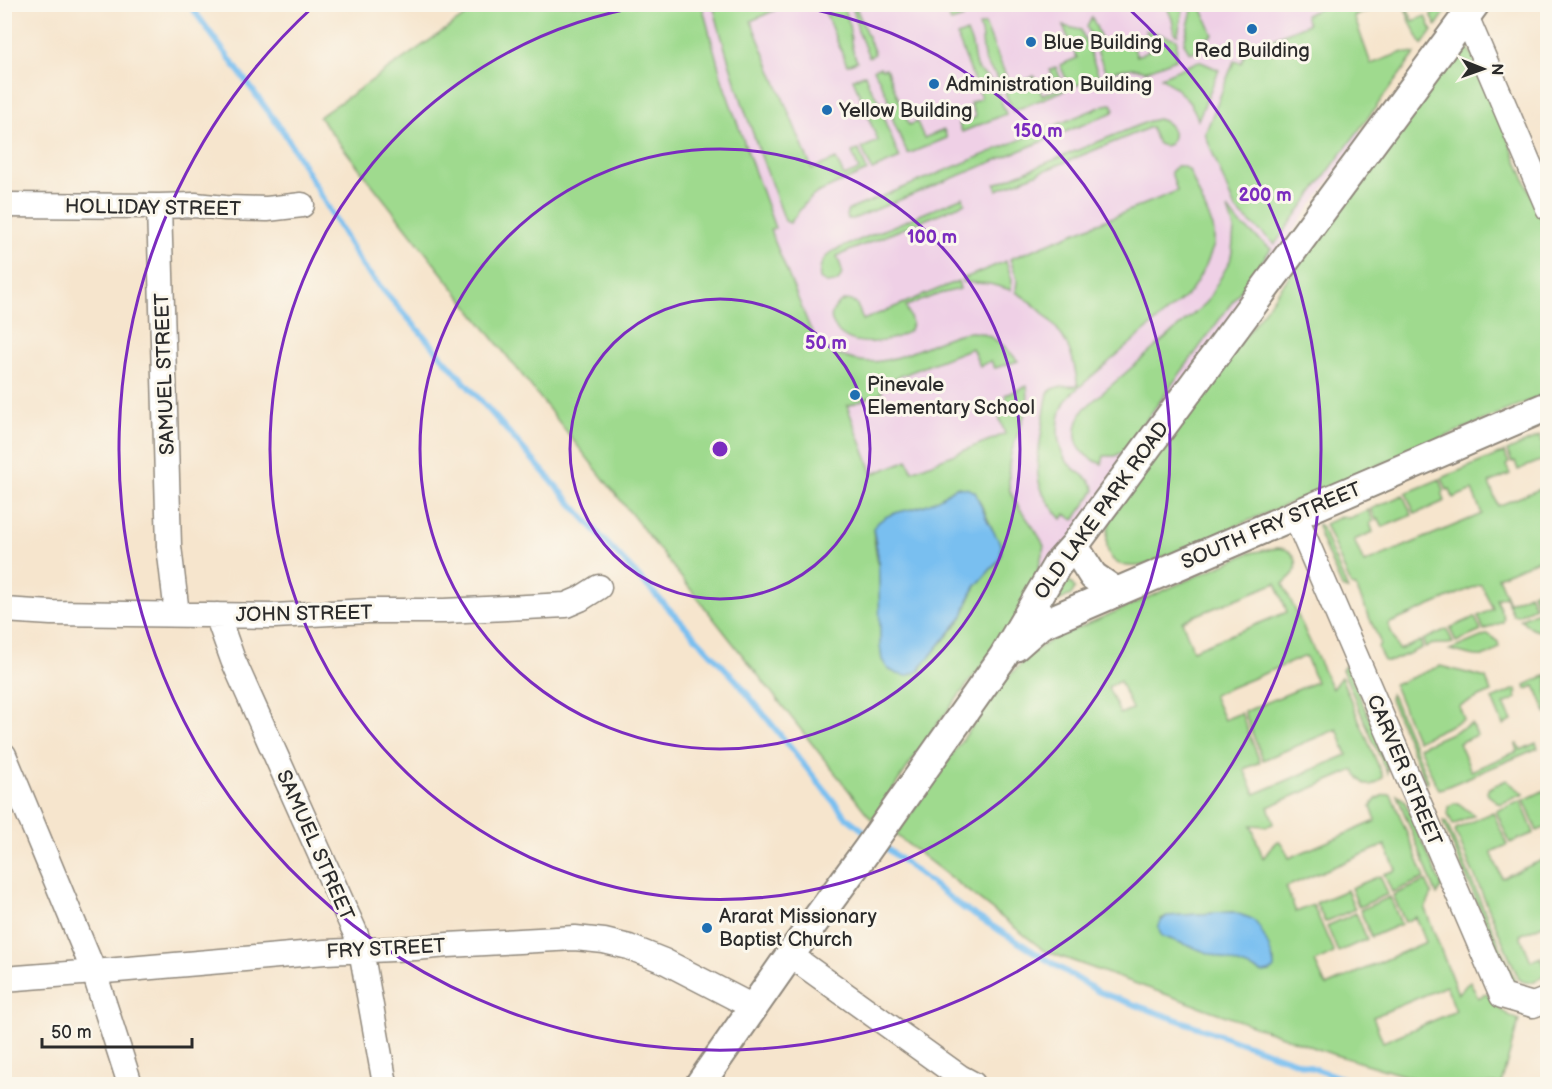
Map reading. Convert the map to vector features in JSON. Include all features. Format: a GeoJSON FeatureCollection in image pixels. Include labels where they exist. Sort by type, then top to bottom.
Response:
{"type":"FeatureCollection","features":[{"type":"Feature","properties":{"kind":"street"},"geometry":{"type":"LineString","coordinates":[[1470,10],[1548,208]]}},
{"type":"Feature","properties":{"kind":"street","name":"OLD LAKE PARK ROAD"},"geometry":{"type":"LineString","coordinates":[[700,1084],[790,954],[867,850],[1003,657],[1057,566],[1470,10]]}},
{"type":"Feature","properties":{"kind":"street","name":"HOLLIDAY STREET"},"geometry":{"type":"LineString","coordinates":[[4,205],[195,205],[267,209],[302,205]]}},
{"type":"Feature","properties":{"kind":"street","name":"SAMUEL STREET"},"geometry":{"type":"LineString","coordinates":[[159,206],[169,546],[177,614]]}},
{"type":"Feature","properties":{"kind":"street","name":"SOUTH FRY STREET"},"geometry":{"type":"LineString","coordinates":[[1003,657],[1040,625],[1548,406]]}},
{"type":"Feature","properties":{"kind":"street","name":"CARVER STREET"},"geometry":{"type":"LineString","coordinates":[[1295,515],[1502,996],[1540,1002]]}},
{"type":"Feature","properties":{"kind":"street"},"geometry":{"type":"LineString","coordinates":[[1074,546],[1093,576],[1116,592]]}},
{"type":"Feature","properties":{"kind":"street","name":"JOHN STREET"},"geometry":{"type":"LineString","coordinates":[[4,610],[51,613],[274,616],[368,611],[444,611],[566,605],[599,587]]}},
{"type":"Feature","properties":{"kind":"street","name":"SAMUEL STREET"},"geometry":{"type":"LineString","coordinates":[[217,615],[233,660],[355,932],[361,950],[385,1084]]}},
{"type":"Feature","properties":{"kind":"street"},"geometry":{"type":"LineString","coordinates":[[4,755],[94,972],[130,1084]]}},
{"type":"Feature","properties":{"kind":"street","name":"FRY STREET"},"geometry":{"type":"LineString","coordinates":[[4,979],[268,956],[575,938],[604,941],[629,947],[664,961],[753,1007]]}},
{"type":"Feature","properties":{"kind":"street"},"geometry":{"type":"LineString","coordinates":[[790,954],[960,1077],[973,1084]]}},
{"type":"Feature","properties":{"kind":"shaded area","name":"Pinevale Elementary School"},"geometry":{"type":"Polygon","coordinates":[[[1336,4],[1310,38],[1362,136],[930,734],[872,820],[319,117],[481,5],[1336,4]]]}},
{"type":"Feature","properties":{"kind":"green space"},"geometry":{"type":"Polygon","coordinates":[[[481,5],[702,5],[723,83],[775,228],[770,230],[810,328],[819,341],[835,353],[866,362],[892,359],[956,334],[972,332],[992,338],[1018,361],[995,368],[991,361],[980,366],[972,348],[880,384],[882,393],[847,406],[873,474],[908,460],[912,471],[1005,434],[998,414],[1010,409],[1005,395],[1027,386],[1025,415],[1010,457],[1009,487],[1013,498],[1044,546],[1037,574],[1023,611],[930,734],[872,820],[319,117],[481,5]],[[956,487],[928,504],[890,515],[873,529],[879,575],[882,660],[919,671],[962,617],[975,588],[998,560],[1000,547],[975,492],[956,487]]]}},
{"type":"Feature","properties":{"kind":"green space"},"geometry":{"type":"Polygon","coordinates":[[[713,5],[773,5],[775,10],[751,21],[812,169],[836,159],[844,176],[859,170],[852,152],[859,150],[867,171],[817,193],[806,202],[790,223],[785,221],[755,139],[728,59],[713,5]]]}},
{"type":"Feature","properties":{"kind":"green space"},"geometry":{"type":"Polygon","coordinates":[[[822,5],[841,5],[848,20],[852,49],[857,61],[847,65],[822,5]]]}},
{"type":"Feature","properties":{"kind":"green space"},"geometry":{"type":"Polygon","coordinates":[[[850,5],[855,5],[875,54],[869,57],[858,31],[850,5]]]}},
{"type":"Feature","properties":{"kind":"green space"},"geometry":{"type":"Polygon","coordinates":[[[944,5],[958,5],[963,18],[951,22],[944,5]]]}},
{"type":"Feature","properties":{"kind":"green space"},"geometry":{"type":"Polygon","coordinates":[[[1166,5],[1184,5],[1178,34],[1175,34],[1166,5]]]}},
{"type":"Feature","properties":{"kind":"green space"},"geometry":{"type":"Polygon","coordinates":[[[1193,5],[1200,5],[1213,35],[1207,38],[1209,45],[1190,53],[1184,43],[1193,5]]]}},
{"type":"Feature","properties":{"kind":"green space"},"geometry":{"type":"Polygon","coordinates":[[[1322,5],[1385,5],[1354,16],[1371,64],[1403,52],[1415,54],[1275,244],[1237,211],[1205,134],[1234,61],[1241,63],[1247,49],[1308,24],[1305,15],[1322,8],[1322,5]]]}},
{"type":"Feature","properties":{"kind":"green space"},"geometry":{"type":"Polygon","coordinates":[[[1404,5],[1413,21],[1426,16],[1432,31],[1422,45],[1411,24],[1404,5]]]}},
{"type":"Feature","properties":{"kind":"green space"},"geometry":{"type":"Polygon","coordinates":[[[1435,5],[1459,5],[1453,13],[1449,7],[1436,26],[1431,14],[1437,11],[1435,5]]]}},
{"type":"Feature","properties":{"kind":"green space"},"geometry":{"type":"Polygon","coordinates":[[[1092,17],[1105,48],[1129,38],[1137,56],[1152,49],[1145,30],[1177,39],[1176,59],[1146,71],[1133,68],[1106,73],[1087,27],[1092,17]]]}},
{"type":"Feature","properties":{"kind":"green space"},"geometry":{"type":"Polygon","coordinates":[[[985,24],[1010,86],[1034,76],[1042,95],[1058,89],[1050,70],[1056,67],[1065,90],[1013,111],[1001,84],[985,60],[979,26],[985,24]]]}},
{"type":"Feature","properties":{"kind":"green space"},"geometry":{"type":"Polygon","coordinates":[[[1063,26],[1081,30],[1099,76],[1070,88],[1060,65],[1077,58],[1063,26]]]}},
{"type":"Feature","properties":{"kind":"green space"},"geometry":{"type":"Polygon","coordinates":[[[967,32],[978,70],[988,77],[996,88],[1006,114],[962,132],[959,124],[976,117],[970,103],[981,98],[957,36],[967,32]]]}},
{"type":"Feature","properties":{"kind":"green space"},"geometry":{"type":"Polygon","coordinates":[[[1460,45],[1467,48],[1475,59],[1547,234],[1547,393],[1145,565],[1122,565],[1115,561],[1107,548],[1111,518],[1460,45]]]}},
{"type":"Feature","properties":{"kind":"green space"},"geometry":{"type":"Polygon","coordinates":[[[1199,61],[1219,70],[1198,120],[1188,101],[1161,77],[1199,61]]]}},
{"type":"Feature","properties":{"kind":"green space"},"geometry":{"type":"Polygon","coordinates":[[[886,68],[909,125],[917,122],[924,138],[944,130],[947,138],[908,154],[894,123],[887,96],[874,69],[886,68]]]}},
{"type":"Feature","properties":{"kind":"green space"},"geometry":{"type":"Polygon","coordinates":[[[865,74],[869,86],[881,103],[886,125],[900,158],[872,170],[862,148],[878,141],[853,79],[865,74]]]}},
{"type":"Feature","properties":{"kind":"green space"},"geometry":{"type":"Polygon","coordinates":[[[1111,104],[1114,109],[1109,114],[853,219],[848,219],[846,216],[849,210],[1111,104]]]}},
{"type":"Feature","properties":{"kind":"green space"},"geometry":{"type":"Polygon","coordinates":[[[1158,119],[1166,122],[1172,128],[1173,135],[1170,144],[1164,146],[1158,144],[1151,127],[997,190],[995,184],[1158,119]]]}},
{"type":"Feature","properties":{"kind":"green space"},"geometry":{"type":"Polygon","coordinates":[[[1177,166],[1189,170],[1213,227],[1214,245],[1191,291],[1070,395],[1065,402],[1061,410],[1058,429],[1060,448],[1068,463],[1090,482],[1095,490],[1074,520],[1065,514],[1062,519],[1041,490],[1038,460],[1048,393],[1058,387],[1078,386],[1075,367],[1068,347],[1057,329],[1042,312],[1016,292],[1017,279],[1010,259],[1177,191],[1171,172],[1177,166]]]}},
{"type":"Feature","properties":{"kind":"green space"},"geometry":{"type":"Polygon","coordinates":[[[963,197],[965,203],[837,256],[842,269],[840,279],[837,282],[826,283],[820,279],[822,263],[833,251],[963,197]]]}},
{"type":"Feature","properties":{"kind":"green space"},"geometry":{"type":"Polygon","coordinates":[[[1228,209],[1237,221],[1271,249],[1123,452],[1115,456],[1104,456],[1102,464],[1093,460],[1085,455],[1077,442],[1079,418],[1084,409],[1206,303],[1230,261],[1234,229],[1228,209]]]}},
{"type":"Feature","properties":{"kind":"green space"},"geometry":{"type":"Polygon","coordinates":[[[1006,261],[1012,280],[1011,290],[990,284],[963,282],[962,279],[1006,261]]]}},
{"type":"Feature","properties":{"kind":"green space"},"geometry":{"type":"Polygon","coordinates":[[[958,281],[960,289],[906,306],[912,323],[910,330],[891,339],[879,342],[856,341],[837,331],[832,321],[832,312],[838,304],[847,300],[855,303],[863,320],[958,281]]]}},
{"type":"Feature","properties":{"kind":"green space"},"geometry":{"type":"Polygon","coordinates":[[[1540,436],[1544,448],[1541,450],[1545,459],[1518,470],[1515,461],[1512,462],[1507,451],[1540,436]]]}},
{"type":"Feature","properties":{"kind":"green space"},"geometry":{"type":"Polygon","coordinates":[[[1504,452],[1509,463],[1506,465],[1510,474],[1489,483],[1498,506],[1547,486],[1547,556],[1498,577],[1509,603],[1529,594],[1535,607],[1513,615],[1505,596],[1496,599],[1504,618],[1503,622],[1484,630],[1478,616],[1493,609],[1481,584],[1388,624],[1399,650],[1421,641],[1422,648],[1392,661],[1384,661],[1378,648],[1380,642],[1356,587],[1351,585],[1325,524],[1342,516],[1349,518],[1369,510],[1373,521],[1370,523],[1373,532],[1354,540],[1364,563],[1482,514],[1472,490],[1453,498],[1442,478],[1504,452]]]}},
{"type":"Feature","properties":{"kind":"green space"},"geometry":{"type":"Polygon","coordinates":[[[1440,479],[1445,501],[1415,514],[1406,493],[1440,479]]]}},
{"type":"Feature","properties":{"kind":"green space"},"geometry":{"type":"Polygon","coordinates":[[[1403,495],[1412,515],[1383,527],[1379,519],[1376,520],[1371,509],[1403,495]]]}},
{"type":"Feature","properties":{"kind":"green space"},"geometry":{"type":"Polygon","coordinates":[[[1318,524],[1321,526],[1348,590],[1342,587],[1320,536],[1318,524]]]}},
{"type":"Feature","properties":{"kind":"green space"},"geometry":{"type":"Polygon","coordinates":[[[1278,548],[1291,552],[1294,556],[1296,568],[1283,584],[1332,689],[1341,677],[1383,777],[1378,782],[1369,785],[1360,779],[1354,770],[1268,807],[1273,824],[1251,825],[1263,858],[1279,841],[1289,858],[1376,821],[1371,807],[1374,801],[1391,794],[1425,878],[1392,892],[1384,874],[1396,870],[1385,845],[1286,887],[1296,912],[1313,905],[1334,953],[1315,962],[1326,986],[1426,942],[1416,917],[1405,922],[1393,895],[1426,881],[1432,894],[1425,909],[1458,994],[1470,981],[1478,998],[1487,993],[1500,1010],[1519,1020],[1501,1084],[1433,1084],[1332,1054],[1045,951],[896,835],[1003,682],[1033,652],[1051,640],[1249,553],[1278,548]],[[1276,583],[1182,621],[1193,650],[1287,612],[1276,583]],[[1306,656],[1213,695],[1224,720],[1241,713],[1260,762],[1244,769],[1255,794],[1347,755],[1337,729],[1263,760],[1244,712],[1316,682],[1306,656]],[[1120,681],[1108,687],[1120,714],[1132,709],[1120,681]],[[1233,912],[1167,916],[1161,919],[1270,972],[1273,968],[1274,961],[1233,912]],[[1446,986],[1373,1017],[1383,1042],[1456,1011],[1446,986]]]}},
{"type":"Feature","properties":{"kind":"green space"},"geometry":{"type":"Polygon","coordinates":[[[1062,572],[1075,588],[1071,595],[1046,607],[1062,572]]]}},
{"type":"Feature","properties":{"kind":"green space"},"geometry":{"type":"Polygon","coordinates":[[[1547,586],[1547,602],[1538,607],[1532,593],[1547,586]]]}},
{"type":"Feature","properties":{"kind":"green space"},"geometry":{"type":"Polygon","coordinates":[[[1547,607],[1547,629],[1535,630],[1520,619],[1547,607]]]}},
{"type":"Feature","properties":{"kind":"green space"},"geometry":{"type":"Polygon","coordinates":[[[1475,617],[1481,631],[1456,642],[1450,628],[1475,617]]]}},
{"type":"Feature","properties":{"kind":"green space"},"geometry":{"type":"Polygon","coordinates":[[[1447,629],[1453,643],[1432,644],[1425,647],[1423,640],[1447,629]]]}},
{"type":"Feature","properties":{"kind":"green space"},"geometry":{"type":"Polygon","coordinates":[[[1488,634],[1498,642],[1499,647],[1488,655],[1476,656],[1450,650],[1488,634]]]}},
{"type":"Feature","properties":{"kind":"green space"},"geometry":{"type":"Polygon","coordinates":[[[1346,665],[1389,764],[1387,773],[1342,669],[1346,665]]]}},
{"type":"Feature","properties":{"kind":"green space"},"geometry":{"type":"Polygon","coordinates":[[[1440,666],[1486,678],[1491,692],[1459,706],[1464,719],[1417,741],[1394,685],[1440,666]]]}},
{"type":"Feature","properties":{"kind":"green space"},"geometry":{"type":"Polygon","coordinates":[[[1547,675],[1547,715],[1535,686],[1526,689],[1525,685],[1547,675]]]}},
{"type":"Feature","properties":{"kind":"green space"},"geometry":{"type":"Polygon","coordinates":[[[1516,689],[1517,698],[1504,704],[1512,721],[1503,725],[1492,699],[1516,689]]]}},
{"type":"Feature","properties":{"kind":"green space"},"geometry":{"type":"Polygon","coordinates":[[[1391,694],[1428,780],[1427,784],[1390,699],[1391,694]]]}},
{"type":"Feature","properties":{"kind":"green space"},"geometry":{"type":"Polygon","coordinates":[[[1472,724],[1477,735],[1459,743],[1471,771],[1518,751],[1516,744],[1521,750],[1536,743],[1538,748],[1439,789],[1419,747],[1472,724]]]}},
{"type":"Feature","properties":{"kind":"green space"},"geometry":{"type":"Polygon","coordinates":[[[1506,780],[1524,794],[1500,804],[1487,792],[1489,788],[1506,780]]]}},
{"type":"Feature","properties":{"kind":"green space"},"geometry":{"type":"Polygon","coordinates":[[[1547,789],[1547,827],[1537,831],[1524,800],[1547,789]]]}},
{"type":"Feature","properties":{"kind":"green space"},"geometry":{"type":"Polygon","coordinates":[[[1397,795],[1404,800],[1442,887],[1437,895],[1397,795]]]}},
{"type":"Feature","properties":{"kind":"green space"},"geometry":{"type":"Polygon","coordinates":[[[1521,801],[1534,833],[1510,843],[1496,811],[1521,801]]]}},
{"type":"Feature","properties":{"kind":"green space"},"geometry":{"type":"Polygon","coordinates":[[[1458,803],[1474,815],[1453,825],[1448,814],[1448,807],[1458,803]]]}},
{"type":"Feature","properties":{"kind":"green space"},"geometry":{"type":"Polygon","coordinates":[[[1493,812],[1507,845],[1491,852],[1502,878],[1547,858],[1547,923],[1520,935],[1531,961],[1541,957],[1547,974],[1529,982],[1519,979],[1455,831],[1493,812]]]}},
{"type":"Feature","properties":{"kind":"green space"},"geometry":{"type":"Polygon","coordinates":[[[1443,821],[1446,822],[1516,983],[1514,988],[1512,985],[1443,821]]]}},
{"type":"Feature","properties":{"kind":"green space"},"geometry":{"type":"Polygon","coordinates":[[[1380,876],[1388,894],[1359,907],[1351,888],[1380,876]]]}},
{"type":"Feature","properties":{"kind":"green space"},"geometry":{"type":"Polygon","coordinates":[[[1347,890],[1355,909],[1325,922],[1316,903],[1347,890]]]}},
{"type":"Feature","properties":{"kind":"green space"},"geometry":{"type":"Polygon","coordinates":[[[1390,897],[1401,924],[1371,937],[1360,910],[1390,897]]]}},
{"type":"Feature","properties":{"kind":"green space"},"geometry":{"type":"Polygon","coordinates":[[[1356,913],[1367,939],[1338,952],[1327,926],[1356,913]]]}},
{"type":"Feature","properties":{"kind":"water"},"geometry":{"type":"Polygon","coordinates":[[[956,487],[975,492],[1001,545],[1001,554],[997,562],[975,587],[963,616],[918,671],[907,676],[897,674],[888,669],[882,660],[878,555],[873,528],[890,515],[928,504],[956,487]]]}},
{"type":"Feature","properties":{"kind":"water"},"geometry":{"type":"Polygon","coordinates":[[[1233,912],[1256,922],[1272,956],[1274,968],[1270,972],[1263,973],[1162,936],[1159,930],[1160,922],[1167,916],[1233,912]]]}},
{"type":"Feature","properties":{"kind":"waterway"},"geometry":{"type":"LineString","coordinates":[[189,4],[285,134],[363,267],[600,536],[737,681],[846,817],[869,835]]}},
{"type":"Feature","properties":{"kind":"waterway"},"geometry":{"type":"LineString","coordinates":[[881,844],[963,908],[1099,992],[1358,1084]]}},
{"type":"Feature","properties":{"kind":"place","name":"Red Building"},"geometry":{"type":"Point","coordinates":[1252,29]}},
{"type":"Feature","properties":{"kind":"place","name":"Blue Building"},"geometry":{"type":"Point","coordinates":[1031,42]}},
{"type":"Feature","properties":{"kind":"place","name":"Administration Building"},"geometry":{"type":"Point","coordinates":[934,84]}},
{"type":"Feature","properties":{"kind":"place","name":"Yellow Building"},"geometry":{"type":"Point","coordinates":[827,110]}},
{"type":"Feature","properties":{"kind":"place","name":"Pinevale Elementary School"},"geometry":{"type":"Point","coordinates":[855,395]}},
{"type":"Feature","properties":{"kind":"place","name":"Ararat Missionary Baptist Church"},"geometry":{"type":"Point","coordinates":[707,928]}}]}
